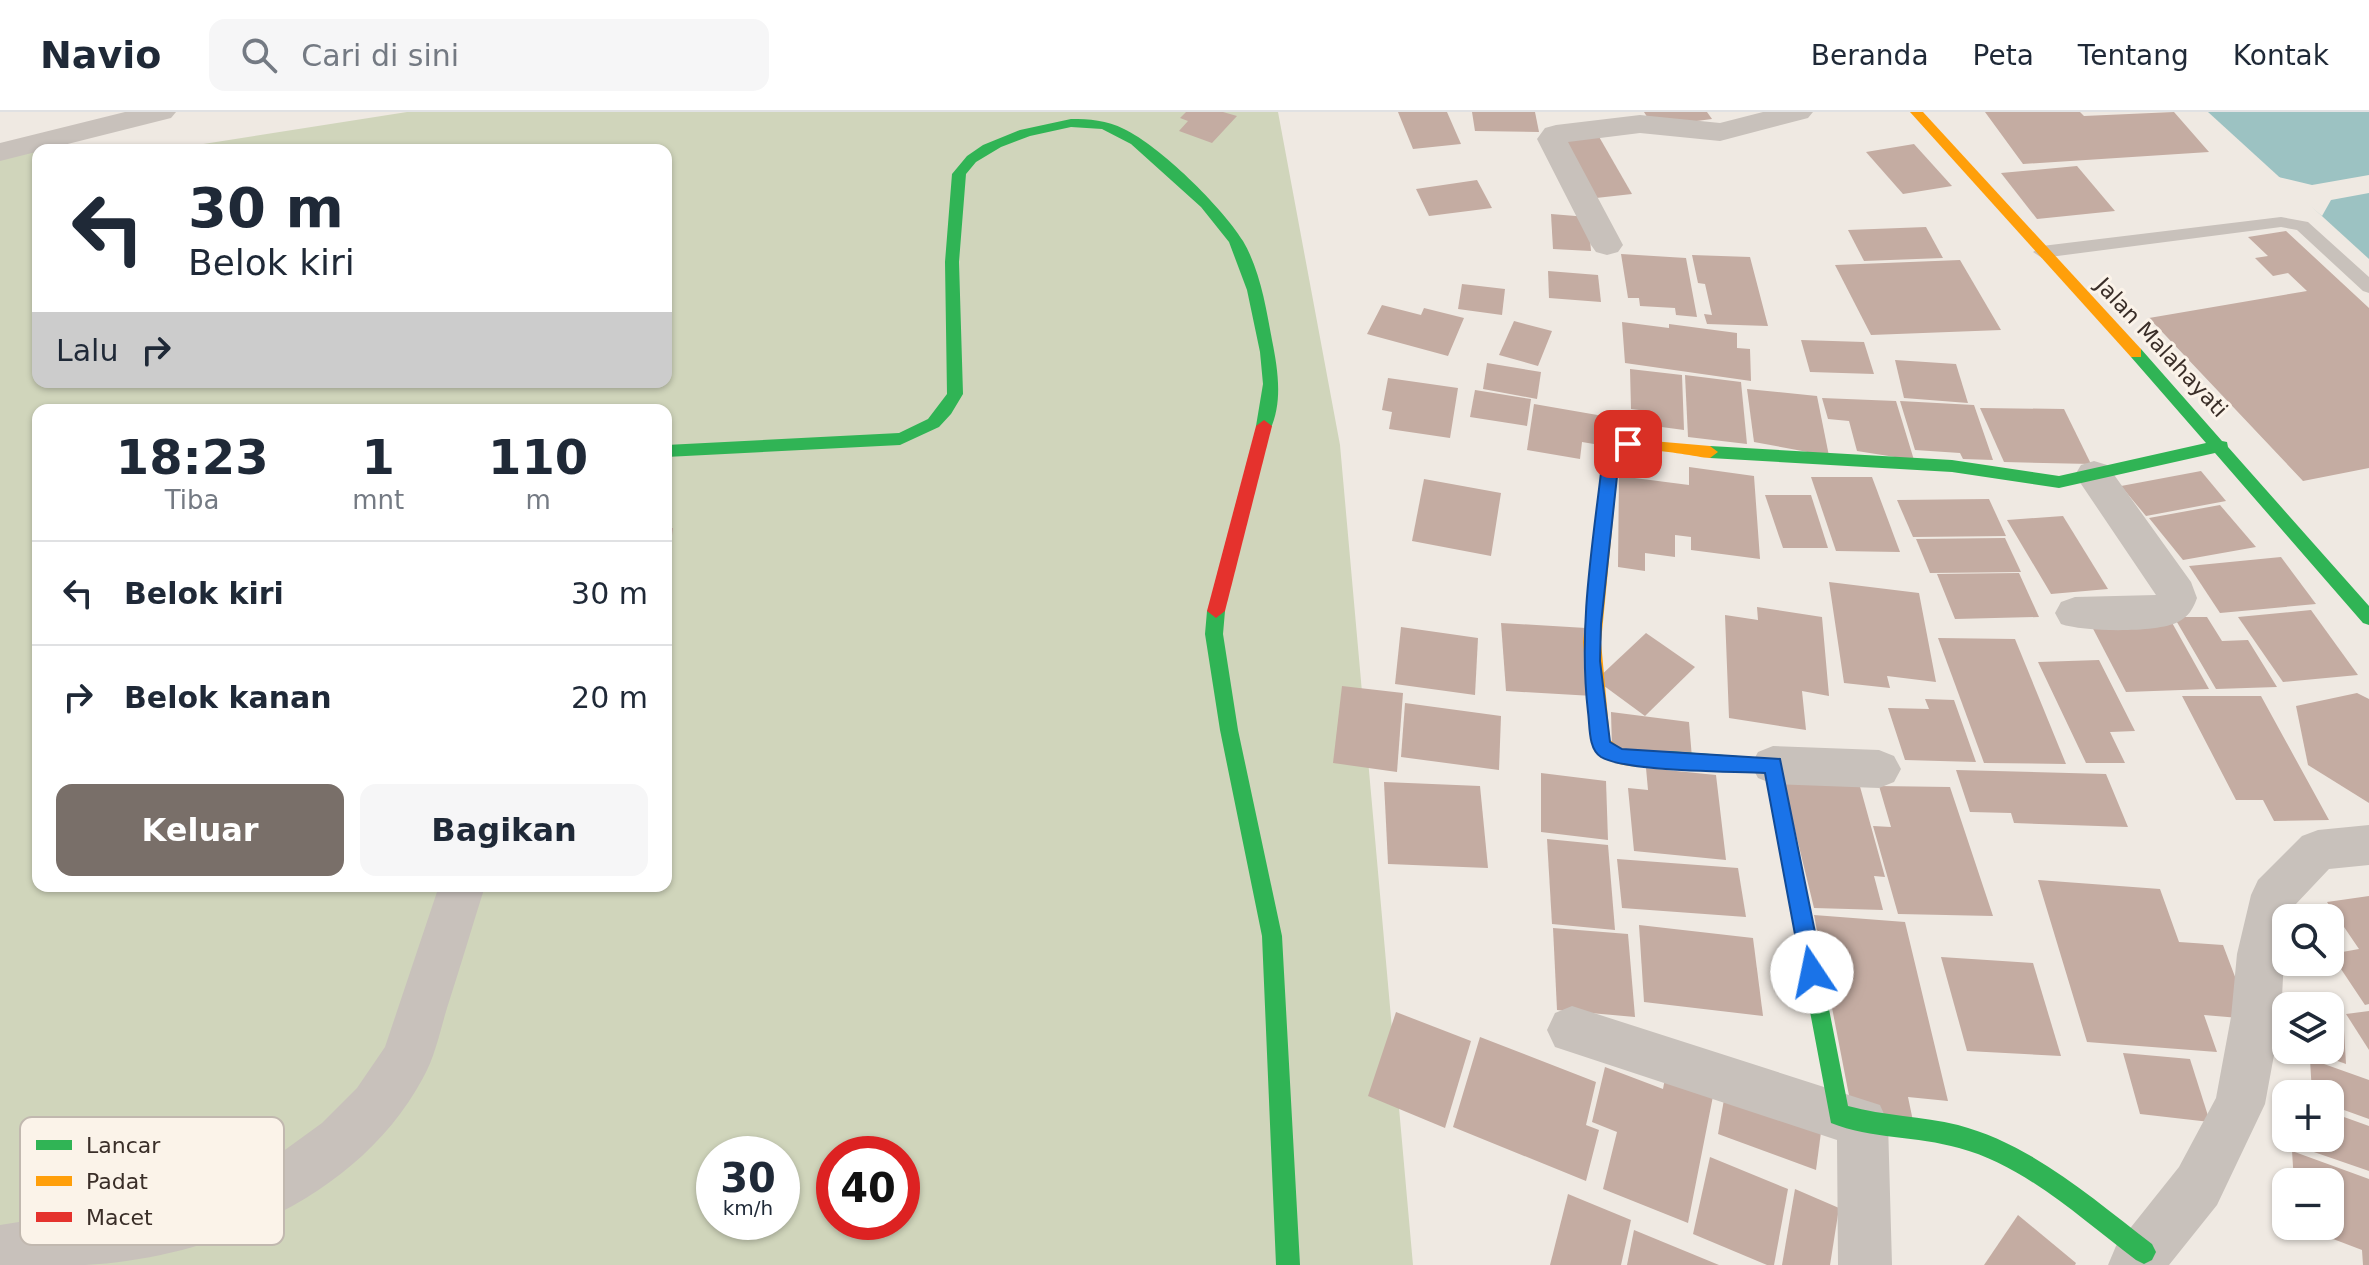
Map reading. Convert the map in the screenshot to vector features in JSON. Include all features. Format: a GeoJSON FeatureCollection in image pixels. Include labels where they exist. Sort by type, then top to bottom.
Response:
{"type":"FeatureCollection","features":[{"type":"Feature","properties":{"kind":"street"},"geometry":{"type":"LineString","coordinates":[[32,144],[161,112]]}},
{"type":"Feature","properties":{"kind":"street"},"geometry":{"type":"LineString","coordinates":[[1607,245],[1552,139],[1556,134],[1640,124],[1720,132],[1798,112]]}},
{"type":"Feature","properties":{"kind":"street","name":"Jalan Malahayati"},"geometry":{"type":"LineString","coordinates":[[1916,112],[2221,446],[2369,618]]}},
{"type":"Feature","properties":{"kind":"street"},"geometry":{"type":"LineString","coordinates":[[672,451],[900,439],[920,434],[937,424],[948,411],[957,379],[952,262],[959,174],[974,156],[986,148],[1060,120],[1092,116],[1137,140],[1226,225],[1246,263],[1271,387],[1268,413],[1217,601],[1214,634],[1226,717],[1272,936],[1288,1265]]}},
{"type":"Feature","properties":{"kind":"street"},"geometry":{"type":"LineString","coordinates":[[0,152],[32,144]]}},
{"type":"Feature","properties":{"kind":"street"},"geometry":{"type":"LineString","coordinates":[[1879,769],[1622,757],[1605,750],[1601,743],[1591,661],[1611,456],[1615,449],[1628,444],[1704,452],[1952,466],[2047,481],[2094,475],[2221,446]]}},
{"type":"Feature","properties":{"kind":"street"},"geometry":{"type":"LineString","coordinates":[[2075,613],[2163,611],[2177,598],[2171,582],[2094,475]]}},
{"type":"Feature","properties":{"kind":"street"},"geometry":{"type":"LineString","coordinates":[[1773,765],[1851,1119],[1865,1265]]}},
{"type":"Feature","properties":{"kind":"street"},"geometry":{"type":"LineString","coordinates":[[1572,1030],[1851,1119],[1963,1137],[2013,1156],[2140,1259],[2198,1186],[2240,1104],[2256,1017],[2261,954],[2274,895],[2318,850],[2369,845]]}},
{"type":"Feature","properties":{"kind":"street"},"geometry":{"type":"LineString","coordinates":[[284,1182],[340,1141],[375,1106],[406,1060],[460,892]]}},
{"type":"Feature","properties":{"kind":"street"},"geometry":{"type":"LineString","coordinates":[[0,1252],[44,1245]]}},
{"type":"Feature","properties":{"kind":"lane"},"geometry":{"type":"LineString","coordinates":[[2042,252],[2281,222],[2302,226],[2369,287]]}},
{"type":"Feature","properties":{"kind":"green space"},"geometry":{"type":"Polygon","coordinates":[[[407,112],[1278,112],[1340,445],[1413,1265],[0,1265],[0,149],[32,148],[32,388],[672,388],[672,144],[203,144],[407,112]]]}},
{"type":"Feature","properties":{"kind":"water"},"geometry":{"type":"Polygon","coordinates":[[[2208,112],[2369,112],[2369,259],[2208,112]]]}},
{"type":"Feature","properties":{"kind":"pier"},"geometry":{"type":"Polygon","coordinates":[[[2369,175],[2369,193],[2331,200],[2322,216],[2274,176],[2312,185],[2369,175]]]}},
{"type":"Feature","properties":{"kind":"building"},"geometry":{"type":"Polygon","coordinates":[[[1186,112],[1223,112],[1237,116],[1212,143],[1179,131],[1188,121],[1180,118],[1186,112]]]}},
{"type":"Feature","properties":{"kind":"building"},"geometry":{"type":"Polygon","coordinates":[[[1398,112],[1447,112],[1461,144],[1413,149],[1398,112]]]}},
{"type":"Feature","properties":{"kind":"building"},"geometry":{"type":"Polygon","coordinates":[[[1472,112],[1535,112],[1539,132],[1475,131],[1472,112]]]}},
{"type":"Feature","properties":{"kind":"building"},"geometry":{"type":"Polygon","coordinates":[[[1644,112],[1707,112],[1712,119],[1666,125],[1651,123],[1644,112]]]}},
{"type":"Feature","properties":{"kind":"building"},"geometry":{"type":"Polygon","coordinates":[[[1985,112],[2080,112],[2084,116],[2174,112],[2209,152],[2023,164],[1985,112]]]}},
{"type":"Feature","properties":{"kind":"building"},"geometry":{"type":"Polygon","coordinates":[[[1598,135],[1632,194],[1587,199],[1563,139],[1598,135]]]}},
{"type":"Feature","properties":{"kind":"building"},"geometry":{"type":"Polygon","coordinates":[[[1914,144],[1952,186],[1903,194],[1866,152],[1914,144]]]}},
{"type":"Feature","properties":{"kind":"building"},"geometry":{"type":"Polygon","coordinates":[[[2077,166],[2115,211],[2037,219],[2001,173],[2077,166]]]}},
{"type":"Feature","properties":{"kind":"building"},"geometry":{"type":"Polygon","coordinates":[[[1477,180],[1492,208],[1429,216],[1416,189],[1477,180]]]}},
{"type":"Feature","properties":{"kind":"building"},"geometry":{"type":"Polygon","coordinates":[[[1551,214],[1588,217],[1591,251],[1553,249],[1551,214]]]}},
{"type":"Feature","properties":{"kind":"building"},"geometry":{"type":"Polygon","coordinates":[[[1926,227],[1943,258],[1864,261],[1848,230],[1926,227]]]}},
{"type":"Feature","properties":{"kind":"building"},"geometry":{"type":"Polygon","coordinates":[[[2286,231],[2369,308],[2369,468],[2303,481],[2149,318],[2307,291],[2288,273],[2273,276],[2255,258],[2268,256],[2248,237],[2286,231]]]}},
{"type":"Feature","properties":{"kind":"building"},"geometry":{"type":"Polygon","coordinates":[[[1621,254],[1686,258],[1697,317],[1676,315],[1675,308],[1640,306],[1639,298],[1628,298],[1621,254]]]}},
{"type":"Feature","properties":{"kind":"building"},"geometry":{"type":"Polygon","coordinates":[[[1692,255],[1750,257],[1768,326],[1707,324],[1704,314],[1712,315],[1705,284],[1698,283],[1692,255]]]}},
{"type":"Feature","properties":{"kind":"building"},"geometry":{"type":"Polygon","coordinates":[[[1960,260],[2001,330],[1871,335],[1835,265],[1960,260]]]}},
{"type":"Feature","properties":{"kind":"building"},"geometry":{"type":"Polygon","coordinates":[[[1548,271],[1598,275],[1601,302],[1549,298],[1548,271]]]}},
{"type":"Feature","properties":{"kind":"building"},"geometry":{"type":"Polygon","coordinates":[[[1462,284],[1505,289],[1502,315],[1458,309],[1462,284]]]}},
{"type":"Feature","properties":{"kind":"building"},"geometry":{"type":"Polygon","coordinates":[[[1382,305],[1421,315],[1424,308],[1464,318],[1448,356],[1367,334],[1382,305]]]}},
{"type":"Feature","properties":{"kind":"building"},"geometry":{"type":"Polygon","coordinates":[[[1514,321],[1552,331],[1538,366],[1499,355],[1514,321]]]}},
{"type":"Feature","properties":{"kind":"building"},"geometry":{"type":"Polygon","coordinates":[[[1622,322],[1669,328],[1669,324],[1737,333],[1737,348],[1750,349],[1751,381],[1625,363],[1622,322]]]}},
{"type":"Feature","properties":{"kind":"building"},"geometry":{"type":"Polygon","coordinates":[[[1801,340],[1864,342],[1874,374],[1810,372],[1801,340]]]}},
{"type":"Feature","properties":{"kind":"building"},"geometry":{"type":"Polygon","coordinates":[[[1895,360],[1956,364],[1968,403],[1904,398],[1895,360]]]}},
{"type":"Feature","properties":{"kind":"building"},"geometry":{"type":"Polygon","coordinates":[[[1487,363],[1541,372],[1537,399],[1483,389],[1487,363]]]}},
{"type":"Feature","properties":{"kind":"building"},"geometry":{"type":"Polygon","coordinates":[[[1630,369],[1682,375],[1684,430],[1639,424],[1639,410],[1631,409],[1630,369]]]}},
{"type":"Feature","properties":{"kind":"building"},"geometry":{"type":"Polygon","coordinates":[[[1685,375],[1741,382],[1747,444],[1688,437],[1685,375]]]}},
{"type":"Feature","properties":{"kind":"building"},"geometry":{"type":"Polygon","coordinates":[[[1388,378],[1458,388],[1450,438],[1389,429],[1392,412],[1382,410],[1388,378]]]}},
{"type":"Feature","properties":{"kind":"building"},"geometry":{"type":"Polygon","coordinates":[[[1747,389],[1817,396],[1829,456],[1754,442],[1747,389]]]}},
{"type":"Feature","properties":{"kind":"building"},"geometry":{"type":"Polygon","coordinates":[[[1475,390],[1531,399],[1527,426],[1470,417],[1475,390]]]}},
{"type":"Feature","properties":{"kind":"building"},"geometry":{"type":"Polygon","coordinates":[[[1822,398],[1896,401],[1914,460],[1857,451],[1849,421],[1828,419],[1822,398]]]}},
{"type":"Feature","properties":{"kind":"building"},"geometry":{"type":"Polygon","coordinates":[[[1900,401],[1974,405],[1993,460],[1963,459],[1960,453],[1915,450],[1900,401]]]}},
{"type":"Feature","properties":{"kind":"building"},"geometry":{"type":"Polygon","coordinates":[[[1534,404],[1609,417],[1606,446],[1582,442],[1580,459],[1527,450],[1534,404]]]}},
{"type":"Feature","properties":{"kind":"building"},"geometry":{"type":"Polygon","coordinates":[[[1980,408],[2064,409],[2091,464],[2004,462],[1980,408]]]}},
{"type":"Feature","properties":{"kind":"building"},"geometry":{"type":"Polygon","coordinates":[[[1689,467],[1754,476],[1760,559],[1691,550],[1691,537],[1675,535],[1675,557],[1645,553],[1645,571],[1618,567],[1619,476],[1689,485],[1689,467]]]}},
{"type":"Feature","properties":{"kind":"building"},"geometry":{"type":"Polygon","coordinates":[[[2201,471],[2226,501],[2146,516],[2121,486],[2201,471]]]}},
{"type":"Feature","properties":{"kind":"building"},"geometry":{"type":"Polygon","coordinates":[[[1811,477],[1872,477],[1900,552],[1836,551],[1811,477]]]}},
{"type":"Feature","properties":{"kind":"building"},"geometry":{"type":"Polygon","coordinates":[[[1424,479],[1501,493],[1491,556],[1412,541],[1424,479]]]}},
{"type":"Feature","properties":{"kind":"building"},"geometry":{"type":"Polygon","coordinates":[[[1765,495],[1811,495],[1828,548],[1783,548],[1765,495]]]}},
{"type":"Feature","properties":{"kind":"building"},"geometry":{"type":"Polygon","coordinates":[[[1989,499],[2006,536],[1913,537],[1897,500],[1989,499]]]}},
{"type":"Feature","properties":{"kind":"building"},"geometry":{"type":"Polygon","coordinates":[[[2220,505],[2256,547],[2183,560],[2149,518],[2220,505]]]}},
{"type":"Feature","properties":{"kind":"building"},"geometry":{"type":"Polygon","coordinates":[[[2063,516],[2108,589],[2051,594],[2007,520],[2063,516]]]}},
{"type":"Feature","properties":{"kind":"building"},"geometry":{"type":"Polygon","coordinates":[[[2005,538],[2021,572],[1930,573],[1916,539],[2005,538]]]}},
{"type":"Feature","properties":{"kind":"building"},"geometry":{"type":"Polygon","coordinates":[[[2281,557],[2316,604],[2220,613],[2189,566],[2281,557]]]}},
{"type":"Feature","properties":{"kind":"building"},"geometry":{"type":"Polygon","coordinates":[[[2019,573],[2039,617],[1955,619],[1937,574],[2019,573]]]}},
{"type":"Feature","properties":{"kind":"building"},"geometry":{"type":"Polygon","coordinates":[[[1829,582],[1919,593],[1936,682],[1887,676],[1890,688],[1844,683],[1829,582]]]}},
{"type":"Feature","properties":{"kind":"building"},"geometry":{"type":"Polygon","coordinates":[[[1757,607],[1822,617],[1829,696],[1802,691],[1806,730],[1729,718],[1725,615],[1758,620],[1757,607]]]}},
{"type":"Feature","properties":{"kind":"building"},"geometry":{"type":"Polygon","coordinates":[[[2311,610],[2358,675],[2283,682],[2238,617],[2311,610]]]}},
{"type":"Feature","properties":{"kind":"building"},"geometry":{"type":"Polygon","coordinates":[[[2174,617],[2207,617],[2222,641],[2248,640],[2277,687],[2216,689],[2174,617]]]}},
{"type":"Feature","properties":{"kind":"building"},"geometry":{"type":"Polygon","coordinates":[[[2170,619],[2209,689],[2126,692],[2089,621],[2170,619]]]}},
{"type":"Feature","properties":{"kind":"building"},"geometry":{"type":"Polygon","coordinates":[[[1501,623],[1586,628],[1593,696],[1506,691],[1501,623]]]}},
{"type":"Feature","properties":{"kind":"building"},"geometry":{"type":"Polygon","coordinates":[[[1401,627],[1478,638],[1475,695],[1395,684],[1401,627]]]}},
{"type":"Feature","properties":{"kind":"building"},"geometry":{"type":"Polygon","coordinates":[[[1646,633],[1695,667],[1645,716],[1596,680],[1646,633]]]}},
{"type":"Feature","properties":{"kind":"building"},"geometry":{"type":"Polygon","coordinates":[[[1938,638],[2015,639],[2066,764],[1984,763],[1938,638]]]}},
{"type":"Feature","properties":{"kind":"building"},"geometry":{"type":"Polygon","coordinates":[[[2099,660],[2135,731],[2110,732],[2125,763],[2086,763],[2038,662],[2099,660]]]}},
{"type":"Feature","properties":{"kind":"building"},"geometry":{"type":"Polygon","coordinates":[[[1342,686],[1403,693],[1397,772],[1333,763],[1342,686]]]}},
{"type":"Feature","properties":{"kind":"building"},"geometry":{"type":"Polygon","coordinates":[[[2357,693],[2369,699],[2369,803],[2308,765],[2296,706],[2357,693]]]}},
{"type":"Feature","properties":{"kind":"building"},"geometry":{"type":"Polygon","coordinates":[[[2182,696],[2261,696],[2329,820],[2274,821],[2263,800],[2236,800],[2182,696]]]}},
{"type":"Feature","properties":{"kind":"building"},"geometry":{"type":"Polygon","coordinates":[[[1925,699],[1954,700],[1976,762],[1905,760],[1888,708],[1929,709],[1925,699]]]}},
{"type":"Feature","properties":{"kind":"building"},"geometry":{"type":"Polygon","coordinates":[[[1405,703],[1501,716],[1499,770],[1401,757],[1405,703]]]}},
{"type":"Feature","properties":{"kind":"building"},"geometry":{"type":"Polygon","coordinates":[[[1611,712],[1689,722],[1692,758],[1612,748],[1611,712]]]}},
{"type":"Feature","properties":{"kind":"building"},"geometry":{"type":"Polygon","coordinates":[[[1646,768],[1716,775],[1726,860],[1634,851],[1628,788],[1648,790],[1646,768]]]}},
{"type":"Feature","properties":{"kind":"building"},"geometry":{"type":"Polygon","coordinates":[[[1956,770],[2106,774],[2128,827],[2014,823],[2011,813],[1970,812],[1956,770]]]}},
{"type":"Feature","properties":{"kind":"building"},"geometry":{"type":"Polygon","coordinates":[[[1541,773],[1606,781],[1608,840],[1541,832],[1541,773]]]}},
{"type":"Feature","properties":{"kind":"building"},"geometry":{"type":"Polygon","coordinates":[[[1783,781],[1859,783],[1885,877],[1874,876],[1883,910],[1814,908],[1783,781]]]}},
{"type":"Feature","properties":{"kind":"building"},"geometry":{"type":"Polygon","coordinates":[[[1384,782],[1480,786],[1488,868],[1388,864],[1384,782]]]}},
{"type":"Feature","properties":{"kind":"building"},"geometry":{"type":"Polygon","coordinates":[[[1879,786],[1950,787],[1993,916],[1898,914],[1873,826],[1891,827],[1879,786]]]}},
{"type":"Feature","properties":{"kind":"building"},"geometry":{"type":"Polygon","coordinates":[[[1547,839],[1608,845],[1615,930],[1552,924],[1547,839]]]}},
{"type":"Feature","properties":{"kind":"building"},"geometry":{"type":"Polygon","coordinates":[[[1617,859],[1738,868],[1746,917],[1622,908],[1617,859]]]}},
{"type":"Feature","properties":{"kind":"building"},"geometry":{"type":"Polygon","coordinates":[[[2038,880],[2160,889],[2179,942],[2223,945],[2251,1019],[2204,1015],[2217,1052],[2087,1042],[2038,880]]]}},
{"type":"Feature","properties":{"kind":"building"},"geometry":{"type":"Polygon","coordinates":[[[2369,896],[2369,1004],[2365,1005],[2344,974],[2344,952],[2359,949],[2344,927],[2344,904],[2327,902],[2369,896]]]}},
{"type":"Feature","properties":{"kind":"building"},"geometry":{"type":"Polygon","coordinates":[[[1814,915],[1905,922],[1948,1101],[1908,1097],[1913,1121],[1853,1116],[1814,915]]]}},
{"type":"Feature","properties":{"kind":"building"},"geometry":{"type":"Polygon","coordinates":[[[1639,925],[1753,938],[1763,1016],[1644,1002],[1639,925]]]}},
{"type":"Feature","properties":{"kind":"building"},"geometry":{"type":"Polygon","coordinates":[[[1553,928],[1628,934],[1635,1017],[1557,1010],[1553,928]]]}},
{"type":"Feature","properties":{"kind":"building"},"geometry":{"type":"Polygon","coordinates":[[[1941,957],[2033,963],[2061,1056],[1967,1051],[1941,957]]]}},
{"type":"Feature","properties":{"kind":"building"},"geometry":{"type":"Polygon","coordinates":[[[2369,1011],[2369,1050],[2346,1014],[2369,1011]]]}},
{"type":"Feature","properties":{"kind":"building"},"geometry":{"type":"Polygon","coordinates":[[[1396,1012],[1471,1041],[1445,1128],[1368,1096],[1396,1012]]]}},
{"type":"Feature","properties":{"kind":"building"},"geometry":{"type":"Polygon","coordinates":[[[1480,1037],[1596,1082],[1586,1125],[1599,1130],[1586,1181],[1453,1127],[1480,1037]]]}},
{"type":"Feature","properties":{"kind":"building"},"geometry":{"type":"Polygon","coordinates":[[[2123,1053],[2190,1059],[2210,1122],[2140,1114],[2123,1053]]]}},
{"type":"Feature","properties":{"kind":"building"},"geometry":{"type":"Polygon","coordinates":[[[2310,1064],[2324,1064],[2369,1080],[2369,1119],[2344,1110],[2344,1080],[2311,1080],[2310,1064]]]}},
{"type":"Feature","properties":{"kind":"building"},"geometry":{"type":"Polygon","coordinates":[[[1605,1067],[1663,1089],[1667,1068],[1715,1086],[1688,1223],[1603,1189],[1617,1132],[1592,1122],[1605,1067]]]}},
{"type":"Feature","properties":{"kind":"building"},"geometry":{"type":"Polygon","coordinates":[[[1727,1082],[1823,1117],[1816,1170],[1718,1134],[1727,1082]]]}},
{"type":"Feature","properties":{"kind":"building"},"geometry":{"type":"Polygon","coordinates":[[[2344,1117],[2369,1126],[2369,1171],[2314,1152],[2344,1152],[2344,1117]]]}},
{"type":"Feature","properties":{"kind":"building"},"geometry":{"type":"Polygon","coordinates":[[[2292,1152],[2339,1168],[2293,1168],[2292,1152]]]}},
{"type":"Feature","properties":{"kind":"building"},"geometry":{"type":"Polygon","coordinates":[[[1710,1157],[1788,1189],[1774,1265],[1767,1265],[1693,1234],[1710,1157]]]}},
{"type":"Feature","properties":{"kind":"building"},"geometry":{"type":"Polygon","coordinates":[[[2344,1170],[2369,1179],[2369,1265],[2363,1265],[2362,1250],[2336,1240],[2344,1240],[2344,1170]]]}},
{"type":"Feature","properties":{"kind":"building"},"geometry":{"type":"Polygon","coordinates":[[[1795,1189],[1839,1208],[1830,1265],[1782,1265],[1795,1189]]]}},
{"type":"Feature","properties":{"kind":"building"},"geometry":{"type":"Polygon","coordinates":[[[1568,1194],[1631,1220],[1621,1265],[1550,1265],[1568,1194]]]}},
{"type":"Feature","properties":{"kind":"building"},"geometry":{"type":"Polygon","coordinates":[[[2018,1215],[2076,1263],[2075,1265],[1984,1265],[2018,1215]]]}},
{"type":"Feature","properties":{"kind":"building"},"geometry":{"type":"Polygon","coordinates":[[[1634,1230],[1719,1265],[1627,1265],[1634,1230]]]}},
{"type":"Feature","properties":{"kind":"traffic: fast"},"geometry":{"type":"LineString","coordinates":[[672,451],[900,439],[933,423],[955,394],[952,262],[959,174],[971,159],[997,144],[1025,133],[1071,123],[1105,125],[1135,141],[1206,204],[1236,242],[1254,290],[1267,352],[1271,384],[1264,426]]}},
{"type":"Feature","properties":{"kind":"traffic: fast"},"geometry":{"type":"LineString","coordinates":[[2136,353],[2369,618]]}},
{"type":"Feature","properties":{"kind":"traffic: fast"},"geometry":{"type":"LineString","coordinates":[[1710,452],[1952,466],[2059,482],[2221,446]]}},
{"type":"Feature","properties":{"kind":"traffic: fast"},"geometry":{"type":"LineString","coordinates":[[1216,611],[1214,634],[1229,730],[1272,936],[1288,1265]]}},
{"type":"Feature","properties":{"kind":"traffic: fast"},"geometry":{"type":"LineString","coordinates":[[1668,759],[1773,765],[1839,1115],[1946,1133],[1987,1146],[2035,1171],[2144,1252]]}},
{"type":"Feature","properties":{"kind":"traffic: slow"},"geometry":{"type":"LineString","coordinates":[[1916,112],[2136,353]]}},
{"type":"Feature","properties":{"kind":"traffic: slow"},"geometry":{"type":"LineString","coordinates":[[1668,759],[1622,757],[1601,743],[1592,642],[1611,456],[1628,446],[1641,445],[1710,452]]}},
{"type":"Feature","properties":{"kind":"traffic: jam"},"geometry":{"type":"LineString","coordinates":[[1216,611],[1264,426]]}},
{"type":"Feature","properties":{"kind":"route"},"geometry":{"type":"LineString","coordinates":[[1628,444],[1615,449],[1611,456],[1593,624],[1591,661],[1601,743],[1605,750],[1622,757],[1773,765],[1812,972]]}}]}
